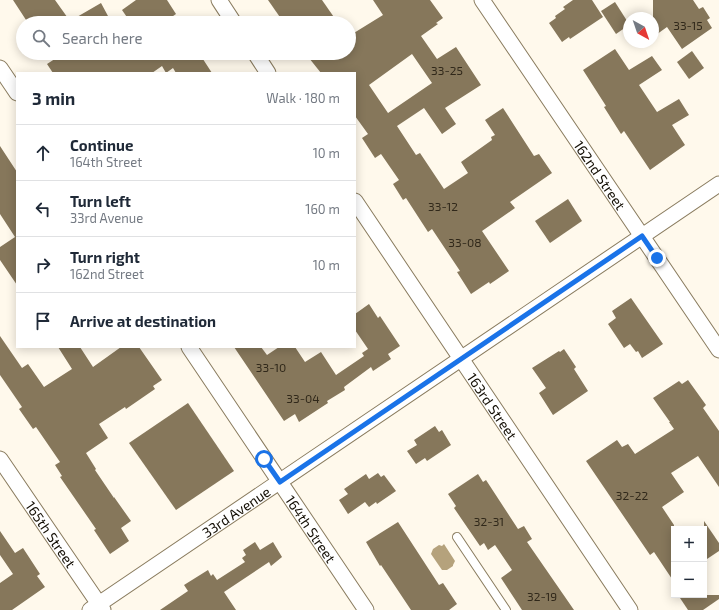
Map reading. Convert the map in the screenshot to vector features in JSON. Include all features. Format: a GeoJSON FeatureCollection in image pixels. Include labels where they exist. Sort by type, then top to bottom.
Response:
{"type":"FeatureCollection","features":[{"type":"Feature","properties":{"kind":"street"},"geometry":{"type":"LineString","coordinates":[[219,0],[229,16]]}},
{"type":"Feature","properties":{"kind":"street","name":"162nd Street"},"geometry":{"type":"LineString","coordinates":[[482,0],[719,350]]}},
{"type":"Feature","properties":{"kind":"street"},"geometry":{"type":"LineString","coordinates":[[260,60],[267,72]]}},
{"type":"Feature","properties":{"kind":"street"},"geometry":{"type":"LineString","coordinates":[[0,68],[16,92]]}},
{"type":"Feature","properties":{"kind":"street","name":"33rd Avenue"},"geometry":{"type":"LineString","coordinates":[[97,608],[719,184]]}},
{"type":"Feature","properties":{"kind":"street","name":"163rd Street"},"geometry":{"type":"LineString","coordinates":[[356,202],[630,610]]}},
{"type":"Feature","properties":{"kind":"street","name":"164th Street"},"geometry":{"type":"LineString","coordinates":[[190,348],[366,610]]}},
{"type":"Feature","properties":{"kind":"street","name":"165th Street"},"geometry":{"type":"LineString","coordinates":[[0,459],[97,608]]}},
{"type":"Feature","properties":{"kind":"lane"},"geometry":{"type":"LineString","coordinates":[[457,537],[506,610]]}},
{"type":"Feature","properties":{"kind":"shaded area"},"geometry":{"type":"Polygon","coordinates":[[[444,544],[455,561],[453,566],[447,570],[442,570],[431,554],[433,549],[444,544]]]}},
{"type":"Feature","properties":{"kind":"building"},"geometry":{"type":"Polygon","coordinates":[[[13,0],[55,0],[66,16],[23,16],[13,0]]]}},
{"type":"Feature","properties":{"kind":"building"},"geometry":{"type":"Polygon","coordinates":[[[136,0],[167,0],[176,14],[173,16],[126,16],[122,10],[136,0]]]}},
{"type":"Feature","properties":{"kind":"building"},"geometry":{"type":"Polygon","coordinates":[[[268,0],[322,0],[333,16],[279,16],[268,0]]]}},
{"type":"Feature","properties":{"kind":"building"},"geometry":{"type":"Polygon","coordinates":[[[373,0],[430,0],[443,18],[436,23],[438,24],[421,36],[437,59],[456,47],[481,85],[445,108],[456,124],[442,134],[424,108],[397,126],[416,155],[420,153],[444,189],[468,173],[461,162],[492,140],[491,137],[495,135],[485,120],[503,108],[534,156],[539,154],[552,173],[510,202],[515,208],[482,231],[509,271],[490,284],[489,282],[471,294],[457,272],[460,271],[432,229],[428,232],[406,198],[403,200],[393,184],[399,180],[381,154],[375,158],[362,138],[368,134],[356,117],[356,72],[320,72],[311,60],[356,60],[356,32],[383,15],[373,0]],[[412,54],[369,85],[388,113],[432,83],[412,54]]]}},
{"type":"Feature","properties":{"kind":"building"},"geometry":{"type":"Polygon","coordinates":[[[573,0],[592,0],[603,17],[570,39],[569,37],[562,42],[549,23],[556,18],[555,16],[565,9],[563,7],[573,0]]]}},
{"type":"Feature","properties":{"kind":"building"},"geometry":{"type":"Polygon","coordinates":[[[653,0],[693,0],[699,9],[703,7],[710,18],[707,20],[712,28],[682,49],[667,27],[659,33],[659,12],[653,12],[653,0]]]}},
{"type":"Feature","properties":{"kind":"building"},"geometry":{"type":"Polygon","coordinates":[[[615,2],[623,15],[623,29],[616,34],[601,11],[615,2]]]}},
{"type":"Feature","properties":{"kind":"building"},"geometry":{"type":"Polygon","coordinates":[[[101,3],[108,16],[79,16],[101,3]]]}},
{"type":"Feature","properties":{"kind":"building"},"geometry":{"type":"Polygon","coordinates":[[[615,49],[629,70],[652,56],[662,70],[639,85],[657,112],[679,99],[689,115],[672,125],[685,145],[650,170],[624,131],[621,134],[604,107],[606,106],[583,70],[615,49]]]}},
{"type":"Feature","properties":{"kind":"building"},"geometry":{"type":"Polygon","coordinates":[[[692,51],[704,68],[689,79],[677,62],[692,51]]]}},
{"type":"Feature","properties":{"kind":"building"},"geometry":{"type":"Polygon","coordinates":[[[53,60],[204,60],[211,72],[175,72],[173,68],[165,72],[162,66],[153,72],[52,72],[47,64],[53,60]]]}},
{"type":"Feature","properties":{"kind":"building"},"geometry":{"type":"Polygon","coordinates":[[[0,146],[16,170],[16,284],[0,260],[0,247],[15,237],[0,214],[0,146]]]}},
{"type":"Feature","properties":{"kind":"building"},"geometry":{"type":"Polygon","coordinates":[[[568,199],[582,221],[550,243],[535,221],[568,199]]]}},
{"type":"Feature","properties":{"kind":"building"},"geometry":{"type":"Polygon","coordinates":[[[631,298],[663,344],[642,358],[638,351],[636,352],[630,344],[624,348],[608,324],[616,318],[612,311],[631,298]]]}},
{"type":"Feature","properties":{"kind":"building"},"geometry":{"type":"Polygon","coordinates":[[[369,304],[378,318],[380,316],[400,346],[388,354],[391,359],[373,371],[371,367],[344,387],[345,390],[327,401],[328,403],[299,422],[295,414],[284,421],[235,348],[262,348],[267,355],[278,348],[296,348],[305,362],[321,352],[336,375],[364,356],[362,353],[368,349],[356,331],[356,313],[369,304]]]}},
{"type":"Feature","properties":{"kind":"building"},"geometry":{"type":"Polygon","coordinates":[[[0,336],[22,368],[28,364],[44,387],[72,369],[59,348],[81,348],[93,367],[120,348],[140,348],[162,380],[153,386],[155,389],[126,409],[125,407],[99,424],[108,438],[86,453],[96,469],[95,470],[131,521],[121,528],[129,541],[110,554],[94,530],[96,529],[60,477],[62,476],[55,465],[60,462],[36,427],[33,429],[19,409],[22,407],[0,375],[0,336]]]}},
{"type":"Feature","properties":{"kind":"building"},"geometry":{"type":"Polygon","coordinates":[[[564,349],[576,367],[574,369],[588,391],[553,415],[539,393],[546,388],[532,368],[564,349]]]}},
{"type":"Feature","properties":{"kind":"building"},"geometry":{"type":"Polygon","coordinates":[[[688,380],[706,405],[703,408],[719,431],[719,487],[698,456],[671,473],[684,492],[662,507],[674,525],[671,526],[671,578],[654,552],[650,555],[586,461],[617,440],[622,447],[628,444],[635,454],[674,429],[653,398],[679,381],[682,384],[688,380]]]}},
{"type":"Feature","properties":{"kind":"building"},"geometry":{"type":"Polygon","coordinates":[[[188,403],[234,471],[176,510],[129,443],[188,403]]]}},
{"type":"Feature","properties":{"kind":"building"},"geometry":{"type":"Polygon","coordinates":[[[435,426],[439,432],[442,430],[451,445],[427,461],[425,458],[416,464],[407,451],[417,445],[414,440],[435,426]]]}},
{"type":"Feature","properties":{"kind":"building"},"geometry":{"type":"Polygon","coordinates":[[[378,473],[381,477],[384,475],[396,491],[377,504],[376,502],[369,507],[365,502],[348,514],[339,500],[348,494],[344,489],[366,474],[369,479],[378,473]]]}},
{"type":"Feature","properties":{"kind":"building"},"geometry":{"type":"Polygon","coordinates":[[[478,474],[483,482],[486,480],[518,529],[524,526],[532,539],[527,542],[574,610],[522,610],[501,578],[512,570],[495,545],[488,550],[484,543],[480,546],[454,508],[456,506],[448,494],[478,474]]]}},
{"type":"Feature","properties":{"kind":"building"},"geometry":{"type":"Polygon","coordinates":[[[704,521],[719,543],[719,551],[707,559],[707,526],[704,526],[704,521]]]}},
{"type":"Feature","properties":{"kind":"building"},"geometry":{"type":"Polygon","coordinates":[[[398,522],[439,585],[443,583],[457,604],[449,610],[411,610],[381,565],[380,566],[366,542],[398,522]]]}},
{"type":"Feature","properties":{"kind":"building"},"geometry":{"type":"Polygon","coordinates":[[[0,531],[15,553],[23,548],[40,574],[37,576],[45,587],[12,610],[0,610],[0,583],[13,574],[0,555],[0,531]]]}},
{"type":"Feature","properties":{"kind":"building"},"geometry":{"type":"Polygon","coordinates":[[[255,542],[260,550],[273,542],[282,557],[271,566],[269,562],[224,592],[236,610],[160,610],[188,591],[184,585],[208,570],[211,576],[213,574],[217,580],[245,562],[242,558],[246,555],[243,550],[255,542]]]}},
{"type":"Feature","properties":{"kind":"building"},"geometry":{"type":"Polygon","coordinates":[[[707,595],[719,595],[719,599],[703,610],[688,610],[680,598],[707,598],[707,595]]]}},
{"type":"Feature","properties":{"kind":"route"},"geometry":{"type":"LineString","coordinates":[[264,459],[280,482],[642,236],[657,258]]}}]}
